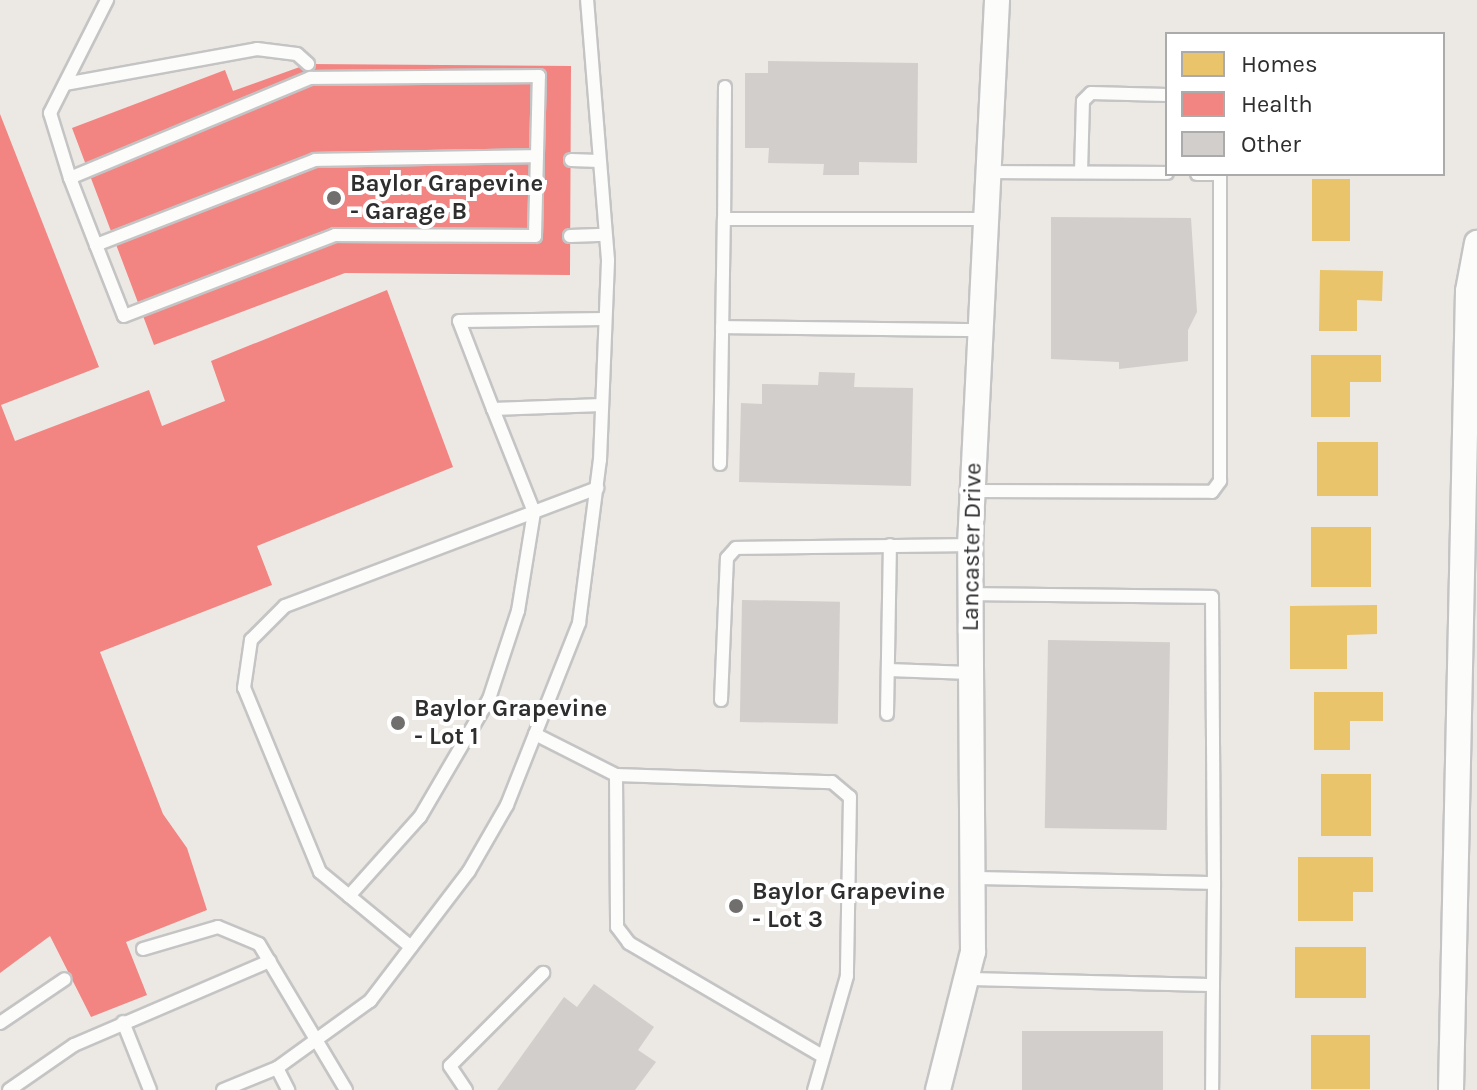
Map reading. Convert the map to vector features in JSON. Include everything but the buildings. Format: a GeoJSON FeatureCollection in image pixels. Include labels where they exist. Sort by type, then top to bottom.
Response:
{"type":"FeatureCollection","features":[{"type":"Feature","properties":{"kind":"street","name":"Lancaster Drive"},"geometry":{"type":"LineString","coordinates":[[938,1090],[967,979],[972,878],[970,545],[997,0]]}},
{"type":"Feature","properties":{"kind":"street"},"geometry":{"type":"LineString","coordinates":[[1451,1090],[1466,914],[1470,547],[1468,291],[1477,243]]}},
{"type":"Feature","properties":{"kind":"lane"},"geometry":{"type":"LineString","coordinates":[[70,178],[310,78],[364,73],[539,76],[535,236],[335,235],[124,316],[70,178],[50,113],[107,0]]}},
{"type":"Feature","properties":{"kind":"lane"},"geometry":{"type":"LineString","coordinates":[[223,1090],[277,1068],[317,1043],[370,1001],[469,871],[535,734],[579,623],[597,488],[605,319],[605,235],[587,0]]}},
{"type":"Feature","properties":{"kind":"lane"},"geometry":{"type":"LineString","coordinates":[[65,84],[199,54],[257,49],[297,54],[308,64]]}},
{"type":"Feature","properties":{"kind":"lane"},"geometry":{"type":"LineString","coordinates":[[720,464],[725,87]]}},
{"type":"Feature","properties":{"kind":"lane"},"geometry":{"type":"LineString","coordinates":[[1081,172],[1083,101],[1091,93],[1165,95]]}},
{"type":"Feature","properties":{"kind":"lane"},"geometry":{"type":"LineString","coordinates":[[96,245],[315,160],[537,156]]}},
{"type":"Feature","properties":{"kind":"lane"},"geometry":{"type":"LineString","coordinates":[[571,160],[599,161]]}},
{"type":"Feature","properties":{"kind":"lane"},"geometry":{"type":"LineString","coordinates":[[988,172],[1165,173]]}},
{"type":"Feature","properties":{"kind":"lane"},"geometry":{"type":"LineString","coordinates":[[972,491],[1212,492],[1220,481],[1220,176]]}},
{"type":"Feature","properties":{"kind":"lane"},"geometry":{"type":"LineString","coordinates":[[724,219],[986,219]]}},
{"type":"Feature","properties":{"kind":"lane"},"geometry":{"type":"LineString","coordinates":[[570,236],[605,235]]}},
{"type":"Feature","properties":{"kind":"lane"},"geometry":{"type":"LineString","coordinates":[[349,896],[420,817],[489,699],[518,611],[534,512],[459,321],[605,319]]}},
{"type":"Feature","properties":{"kind":"lane"},"geometry":{"type":"LineString","coordinates":[[722,327],[980,330]]}},
{"type":"Feature","properties":{"kind":"lane"},"geometry":{"type":"LineString","coordinates":[[493,409],[602,405]]}},
{"type":"Feature","properties":{"kind":"lane"},"geometry":{"type":"LineString","coordinates":[[411,947],[320,872],[244,688],[251,640],[285,606],[597,488]]}},
{"type":"Feature","properties":{"kind":"lane"},"geometry":{"type":"LineString","coordinates":[[887,714],[890,545]]}},
{"type":"Feature","properties":{"kind":"lane"},"geometry":{"type":"LineString","coordinates":[[721,700],[727,558],[736,548],[970,545]]}},
{"type":"Feature","properties":{"kind":"lane"},"geometry":{"type":"LineString","coordinates":[[970,594],[1212,597],[1212,1090]]}},
{"type":"Feature","properties":{"kind":"lane"},"geometry":{"type":"LineString","coordinates":[[888,670],[971,673]]}},
{"type":"Feature","properties":{"kind":"lane"},"geometry":{"type":"LineString","coordinates":[[535,734],[616,775],[832,782],[850,797],[847,976],[821,1055],[814,1090]]}},
{"type":"Feature","properties":{"kind":"lane"},"geometry":{"type":"LineString","coordinates":[[616,775],[617,927],[629,943],[821,1055]]}},
{"type":"Feature","properties":{"kind":"lane"},"geometry":{"type":"LineString","coordinates":[[972,878],[1214,883]]}},
{"type":"Feature","properties":{"kind":"lane"},"geometry":{"type":"LineString","coordinates":[[143,949],[218,927],[250,938],[270,961],[346,1090]]}},
{"type":"Feature","properties":{"kind":"lane"},"geometry":{"type":"LineString","coordinates":[[9,1090],[123,1022],[270,961]]}},
{"type":"Feature","properties":{"kind":"lane"},"geometry":{"type":"LineString","coordinates":[[466,1090],[450,1066],[543,973]]}},
{"type":"Feature","properties":{"kind":"lane"},"geometry":{"type":"LineString","coordinates":[[0,1023],[65,979]]}},
{"type":"Feature","properties":{"kind":"lane"},"geometry":{"type":"LineString","coordinates":[[967,979],[1213,985]]}},
{"type":"Feature","properties":{"kind":"lane"},"geometry":{"type":"LineString","coordinates":[[123,1022],[150,1090]]}},
{"type":"Feature","properties":{"kind":"lane"},"geometry":{"type":"LineString","coordinates":[[277,1068],[288,1090]]}},
{"type":"Feature","properties":{"kind":"place","name":"Baylor Grapevine - Garage B"},"geometry":{"type":"Point","coordinates":[334,198]}},
{"type":"Feature","properties":{"kind":"place","name":"Baylor Grapevine - Lot 1"},"geometry":{"type":"Point","coordinates":[398,723]}},
{"type":"Feature","properties":{"kind":"place","name":"Baylor Grapevine - Lot 3"},"geometry":{"type":"Point","coordinates":[736,906]}}]}
